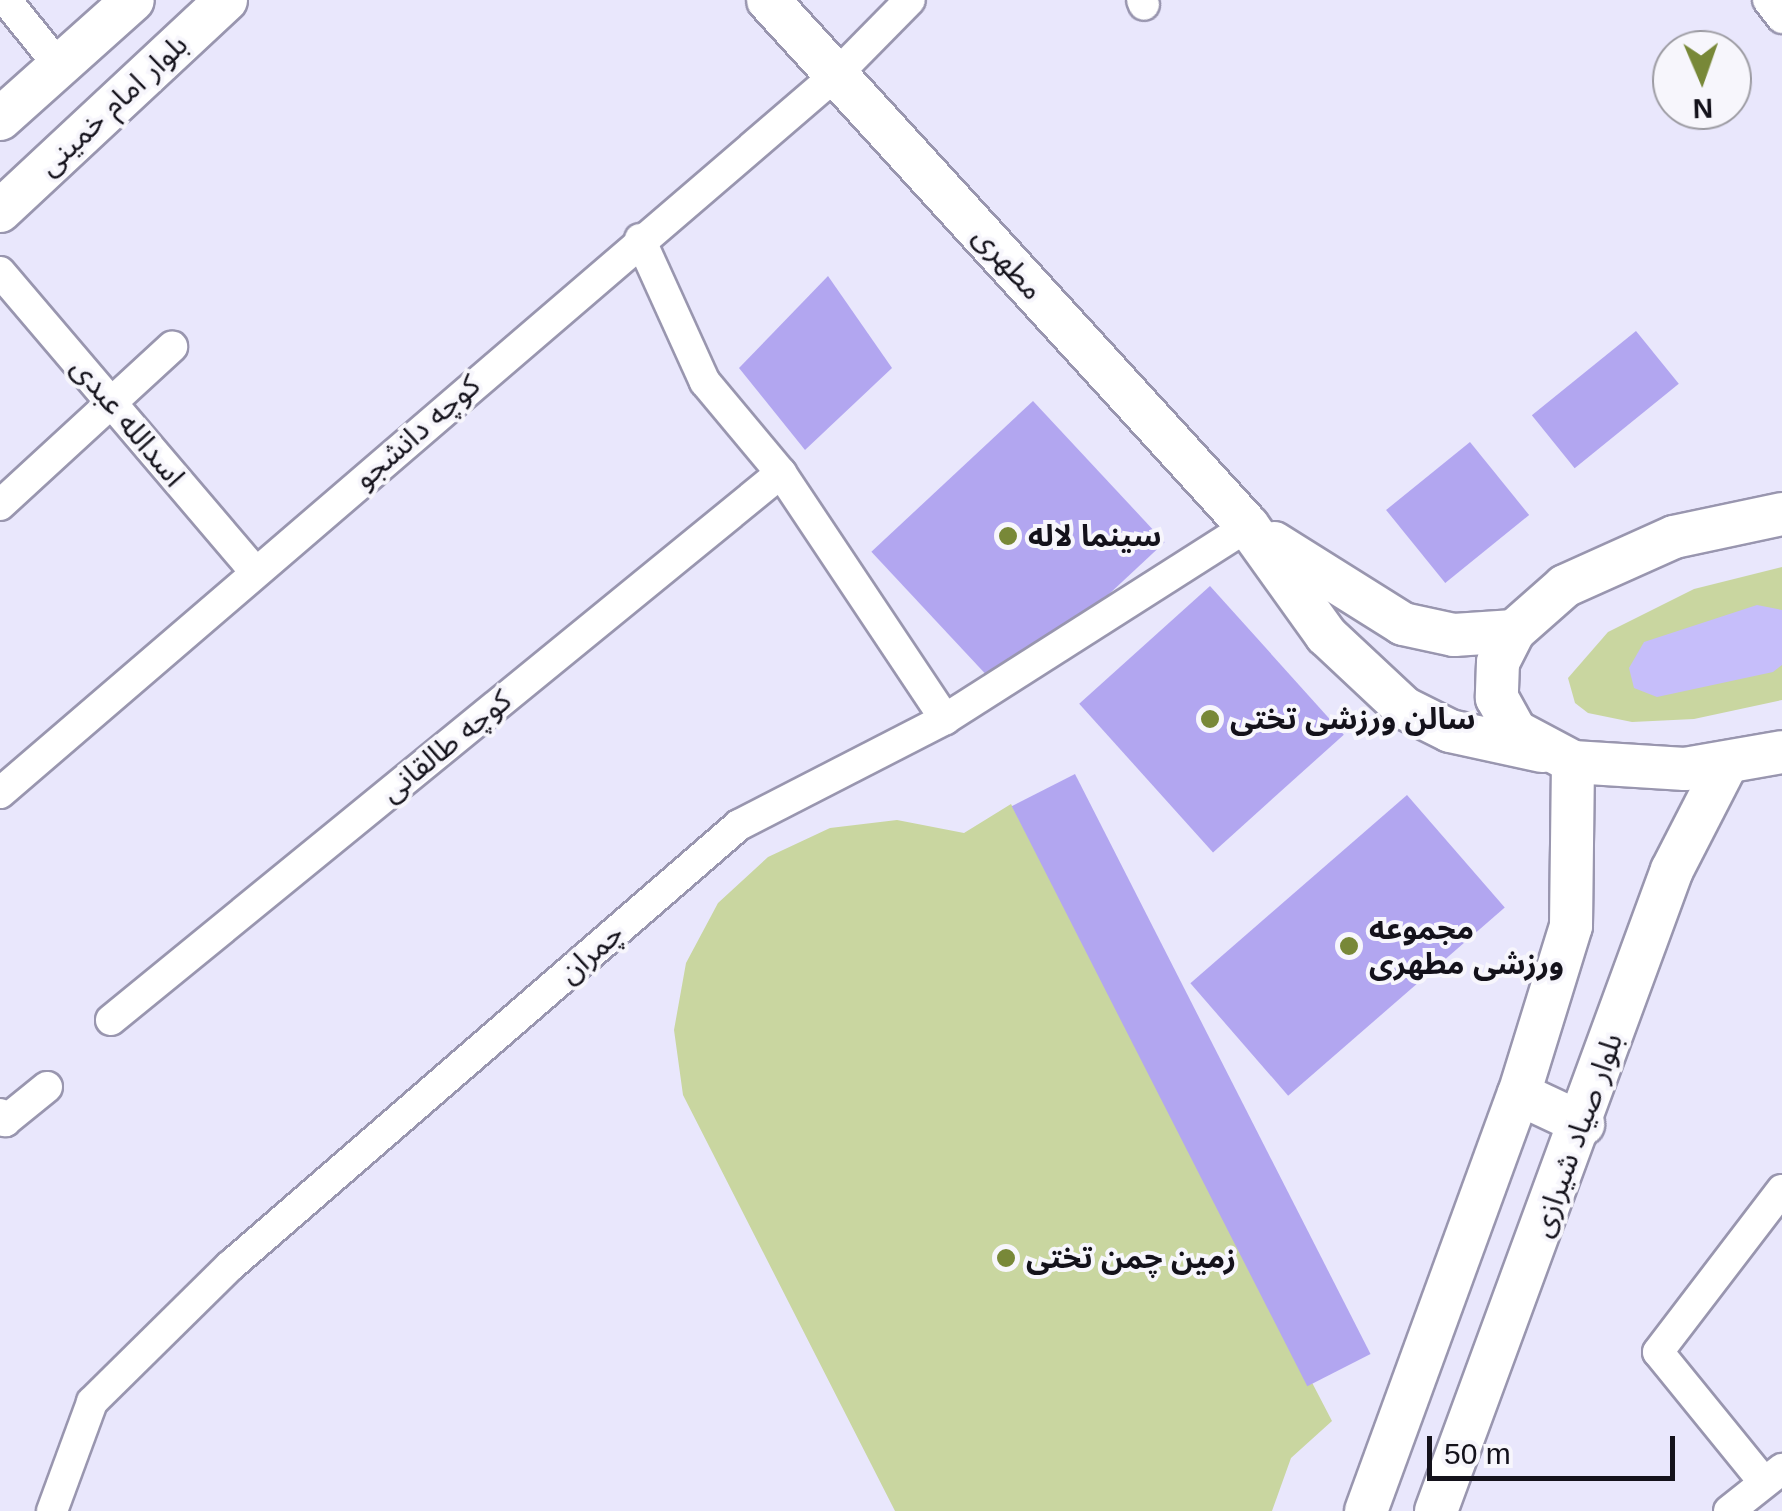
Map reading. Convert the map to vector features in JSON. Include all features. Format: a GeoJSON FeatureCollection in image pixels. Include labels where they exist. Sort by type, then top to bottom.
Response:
{"type":"FeatureCollection","features":[{"type":"Feature","properties":{"kind":"main road","name":"بلوار امام خمینی"},"geometry":{"type":"LineString","coordinates":[[0,118],[133,0]]}},
{"type":"Feature","properties":{"kind":"main road","name":"بلوار امام خمینی"},"geometry":{"type":"LineString","coordinates":[[0,211],[226,0]]}},
{"type":"Feature","properties":{"kind":"main road","name":"مطهری"},"geometry":{"type":"LineString","coordinates":[[768,0],[1248,526],[1326,634],[1404,708],[1450,731],[1558,756],[1645,770],[1728,763],[1782,752]]}},
{"type":"Feature","properties":{"kind":"main road"},"geometry":{"type":"LineString","coordinates":[[1366,1511],[1518,1094],[1570,926],[1558,756],[1514,731],[1497,698],[1498,662],[1514,631],[1565,586],[1634,551],[1782,514]]}},
{"type":"Feature","properties":{"kind":"main road","name":"مطهری"},"geometry":{"type":"LineString","coordinates":[[1248,526],[1358,602],[1404,624],[1454,635],[1514,631]]}},
{"type":"Feature","properties":{"kind":"main road","name":"بلوار صیاد شیرازی"},"geometry":{"type":"LineString","coordinates":[[1436,1511],[1584,1124],[1672,870],[1728,763]]}},
{"type":"Feature","properties":{"kind":"main road"},"geometry":{"type":"LineString","coordinates":[[1518,1094],[1584,1124]]}},
{"type":"Feature","properties":{"kind":"street"},"geometry":{"type":"LineString","coordinates":[[6,0],[59,66]]}},
{"type":"Feature","properties":{"kind":"street","name":"کوچه دانشجو"},"geometry":{"type":"LineString","coordinates":[[0,794],[640,238],[836,75],[910,0]]}},
{"type":"Feature","properties":{"kind":"street"},"geometry":{"type":"LineString","coordinates":[[1768,0],[1782,18]]}},
{"type":"Feature","properties":{"kind":"street"},"geometry":{"type":"LineString","coordinates":[[640,238],[705,382],[780,473],[945,719]]}},
{"type":"Feature","properties":{"kind":"street","name":"اسدالله عبدی"},"geometry":{"type":"LineString","coordinates":[[0,272],[256,572]]}},
{"type":"Feature","properties":{"kind":"street"},"geometry":{"type":"LineString","coordinates":[[0,505],[172,346]]}},
{"type":"Feature","properties":{"kind":"street","name":"کوچه طالقانی"},"geometry":{"type":"LineString","coordinates":[[111,1020],[780,473]]}},
{"type":"Feature","properties":{"kind":"street","name":"چمران"},"geometry":{"type":"LineString","coordinates":[[52,1511],[92,1402],[230,1266],[739,825],[945,719],[1248,526]]}},
{"type":"Feature","properties":{"kind":"street"},"geometry":{"type":"LineString","coordinates":[[0,1114],[4,1120],[47,1087]]}},
{"type":"Feature","properties":{"kind":"street"},"geometry":{"type":"LineString","coordinates":[[1728,1511],[1773,1475],[1658,1352],[1782,1190]]}},
{"type":"Feature","properties":{"kind":"green space"},"geometry":{"type":"Polygon","coordinates":[[[1782,567],[1782,700],[1694,719],[1632,722],[1588,713],[1575,703],[1568,678],[1608,632],[1694,589],[1782,567]]]}},
{"type":"Feature","properties":{"kind":"green space","name":"زمین چمن تختی"},"geometry":{"type":"Polygon","coordinates":[[[1011,804],[1332,1421],[1291,1458],[1272,1511],[895,1511],[683,1095],[674,1030],[686,963],[718,903],[768,857],[830,828],[897,820],[964,833],[1011,804]]]}},
{"type":"Feature","properties":{"kind":"shaded area"},"geometry":{"type":"Polygon","coordinates":[[[1757,605],[1782,610],[1782,665],[1773,672],[1657,697],[1634,688],[1629,668],[1644,642],[1757,605]]]}},
{"type":"Feature","properties":{"kind":"building"},"geometry":{"type":"Polygon","coordinates":[[[828,276],[892,368],[805,450],[739,368],[828,276]]]}},
{"type":"Feature","properties":{"kind":"building"},"geometry":{"type":"Polygon","coordinates":[[[1636,331],[1679,384],[1575,468],[1532,415],[1636,331]]]}},
{"type":"Feature","properties":{"kind":"building","name":"سینما لاله"},"geometry":{"type":"Polygon","coordinates":[[[1033,401],[1165,542],[1003,693],[871,552],[1033,401]]]}},
{"type":"Feature","properties":{"kind":"building"},"geometry":{"type":"Polygon","coordinates":[[[1470,442],[1529,515],[1445,583],[1386,510],[1470,442]]]}},
{"type":"Feature","properties":{"kind":"building","name":"سالن ورزشی تختی"},"geometry":{"type":"Polygon","coordinates":[[[1210,586],[1344,735],[1213,852],[1079,704],[1210,586]]]}},
{"type":"Feature","properties":{"kind":"building"},"geometry":{"type":"Polygon","coordinates":[[[1075,774],[1371,1354],[1307,1386],[1012,806],[1075,774]]]}},
{"type":"Feature","properties":{"kind":"building","name":"مجموعه ورزشی مطهری"},"geometry":{"type":"Polygon","coordinates":[[[1407,795],[1505,907],[1288,1096],[1190,983],[1407,795]]]}},
{"type":"Feature","properties":{"kind":"place","name":"سینما لاله"},"geometry":{"type":"Point","coordinates":[1008,536]}},
{"type":"Feature","properties":{"kind":"place","name":"سالن ورزشی تختی"},"geometry":{"type":"Point","coordinates":[1210,719]}},
{"type":"Feature","properties":{"kind":"place","name":"مجموعه ورزشی مطهری"},"geometry":{"type":"Point","coordinates":[1349,946]}},
{"type":"Feature","properties":{"kind":"place","name":"زمین چمن تختی"},"geometry":{"type":"Point","coordinates":[1006,1258]}}]}
